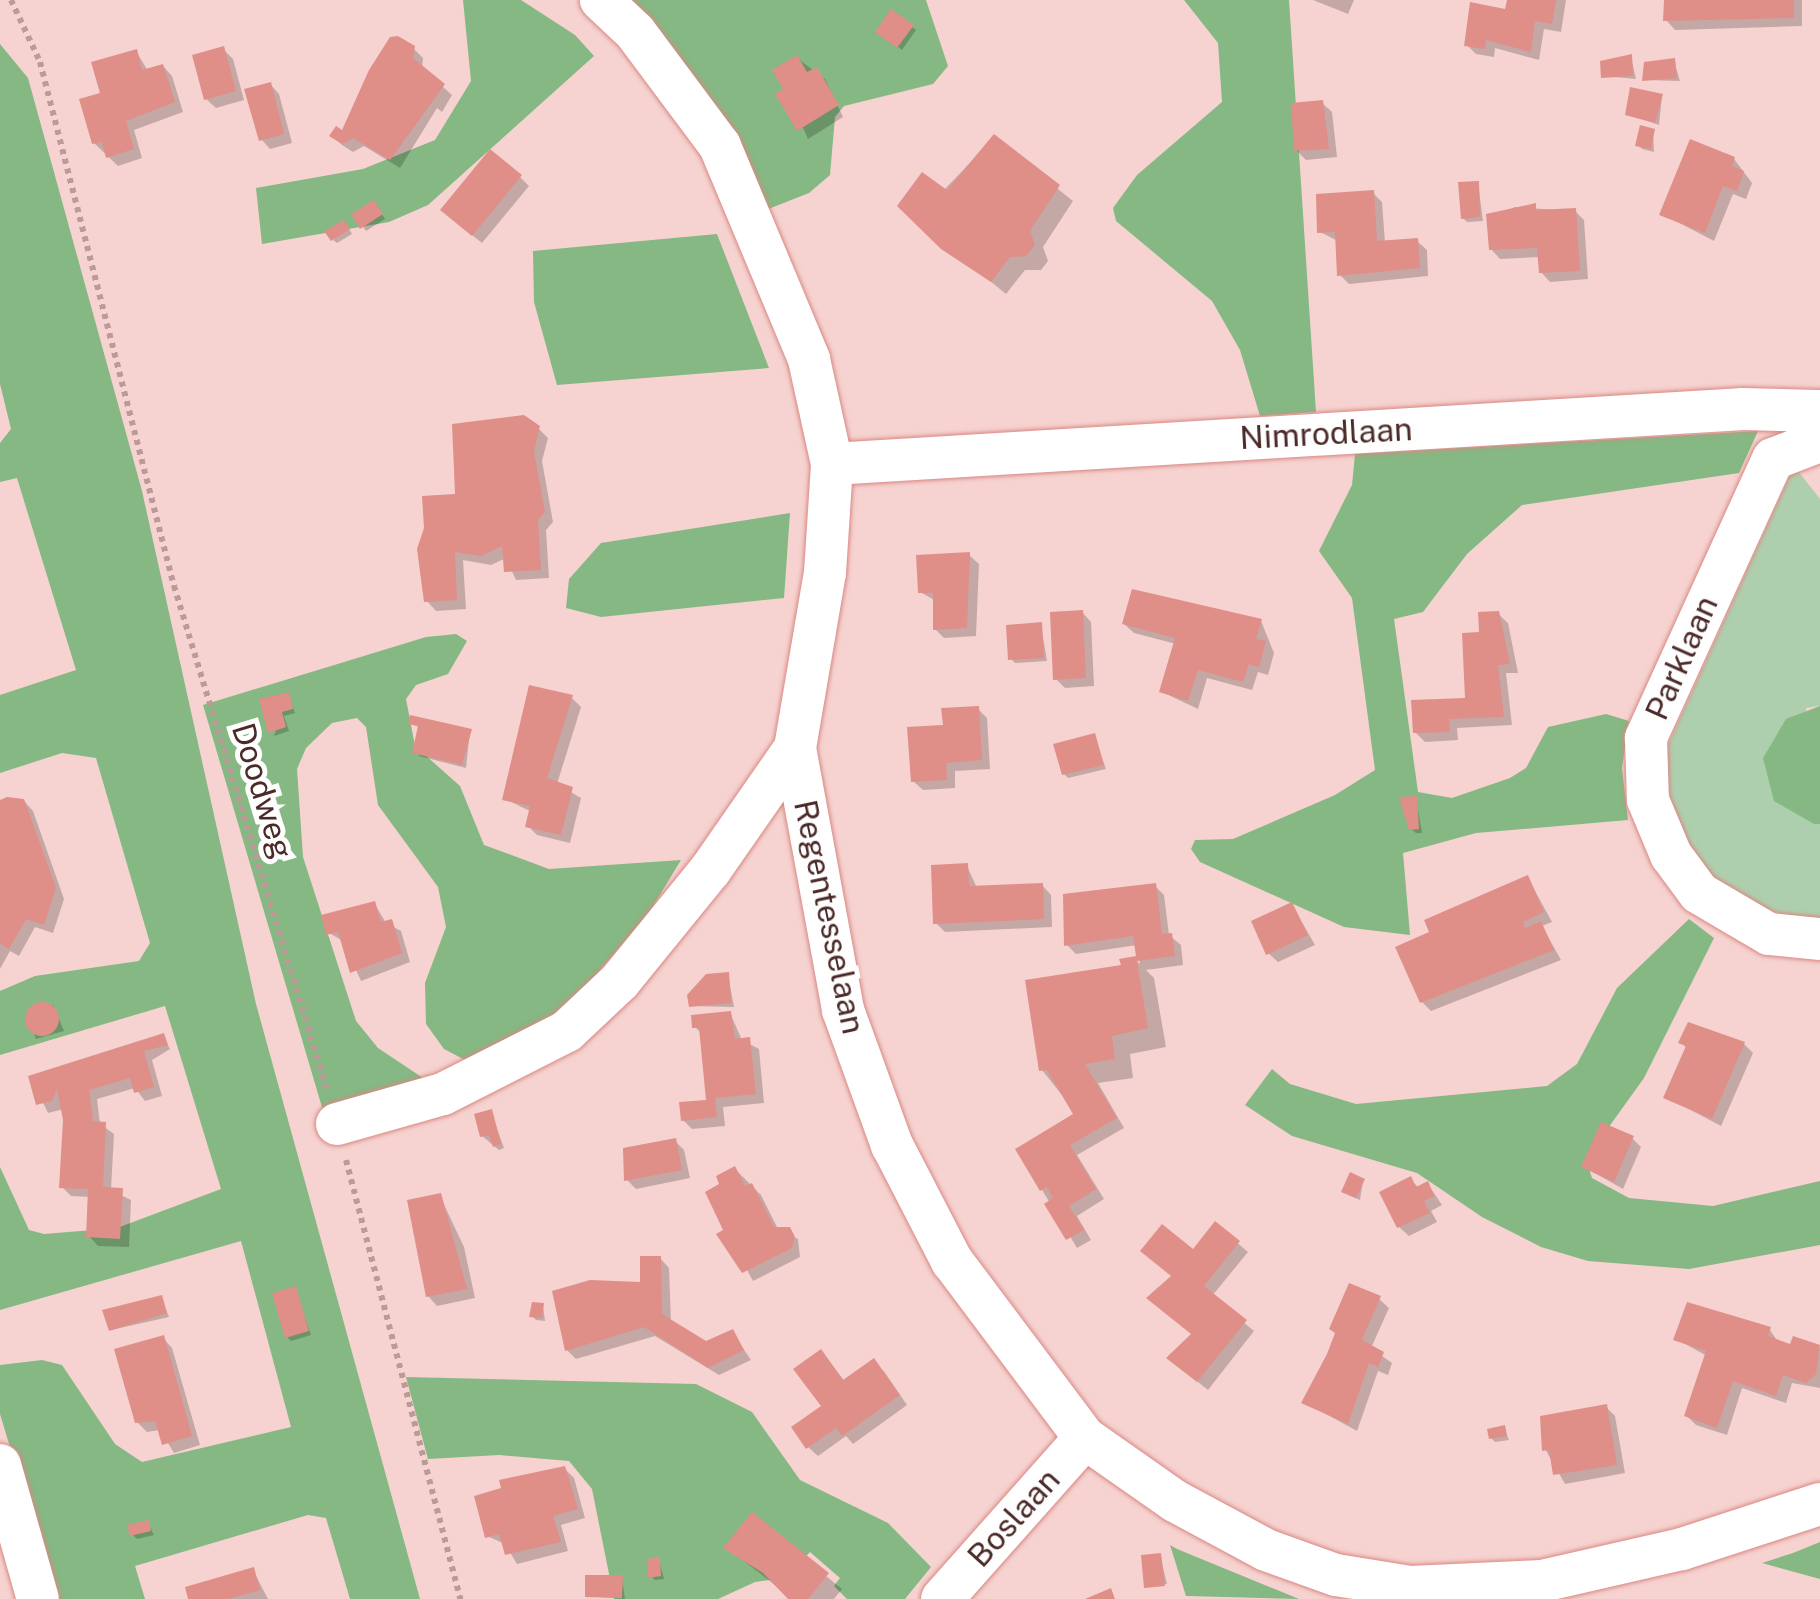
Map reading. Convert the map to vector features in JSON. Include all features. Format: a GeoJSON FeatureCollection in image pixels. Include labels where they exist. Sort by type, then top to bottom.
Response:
{"type":"FeatureCollection","features":[{"type":"Feature","properties":{"kind":"street"},"geometry":{"type":"LineString","coordinates":[[337,1124],[444,1094],[567,1031],[620,981],[700,883],[795,748],[825,573],[832,464],[808,359],[720,146],[635,32],[601,0]]}},
{"type":"Feature","properties":{"kind":"street","name":"Nimrodlaan"},"geometry":{"type":"LineString","coordinates":[[832,464],[1743,409],[1820,411]]}},
{"type":"Feature","properties":{"kind":"street","name":"Parklaan"},"geometry":{"type":"LineString","coordinates":[[1820,441],[1773,459],[1646,738],[1648,800],[1670,855],[1699,893],[1770,934],[1820,938]]}},
{"type":"Feature","properties":{"kind":"street","name":"Regentesselaan"},"geometry":{"type":"LineString","coordinates":[[795,748],[842,1010],[892,1145],[952,1261],[1085,1438],[1174,1501],[1266,1550],[1336,1574],[1410,1586],[1542,1581],[1682,1549],[1820,1504]]}},
{"type":"Feature","properties":{"kind":"street","name":"Boslaan"},"geometry":{"type":"LineString","coordinates":[[942,1599],[1085,1438]]}},
{"type":"Feature","properties":{"kind":"street"},"geometry":{"type":"LineString","coordinates":[[0,1465],[38,1599]]}},
{"type":"Feature","properties":{"kind":"path","name":"Doodweg"},"geometry":{"type":"LineString","coordinates":[[11,0],[40,62],[174,586],[337,1124],[460,1599]]}},
{"type":"Feature","properties":{"kind":"green space"},"geometry":{"type":"Polygon","coordinates":[[[463,0],[521,0],[575,35],[594,56],[428,205],[389,222],[262,244],[256,188],[363,169],[435,140],[471,81],[463,0]]]}},
{"type":"Feature","properties":{"kind":"green space"},"geometry":{"type":"Polygon","coordinates":[[[615,0],[926,0],[948,66],[933,84],[844,106],[835,117],[830,175],[809,193],[756,214],[615,0]]]}},
{"type":"Feature","properties":{"kind":"green space"},"geometry":{"type":"Polygon","coordinates":[[[1184,0],[1289,0],[1316,412],[1260,416],[1240,350],[1212,301],[1116,221],[1113,208],[1137,175],[1222,102],[1218,43],[1184,0]]]}},
{"type":"Feature","properties":{"kind":"green space"},"geometry":{"type":"Polygon","coordinates":[[[0,44],[28,78],[142,491],[256,1004],[420,1599],[350,1599],[326,1518],[308,1515],[135,1566],[145,1599],[56,1599],[0,1414],[0,1365],[42,1360],[62,1365],[115,1444],[142,1462],[291,1427],[241,1241],[0,1310],[0,1167],[29,1230],[44,1234],[117,1228],[221,1189],[165,1006],[0,1055],[0,991],[35,976],[139,961],[150,943],[96,758],[62,753],[0,773],[0,695],[76,670],[17,478],[0,482],[0,443],[11,429],[0,384],[0,44]]]}},
{"type":"Feature","properties":{"kind":"green space"},"geometry":{"type":"Polygon","coordinates":[[[717,234],[769,368],[557,385],[534,302],[533,251],[717,234]]]}},
{"type":"Feature","properties":{"kind":"green space"},"geometry":{"type":"Polygon","coordinates":[[[1758,431],[1739,473],[1522,505],[1467,554],[1423,612],[1394,619],[1418,792],[1452,798],[1510,778],[1526,768],[1548,727],[1606,714],[1629,721],[1622,768],[1628,820],[1476,833],[1403,853],[1410,935],[1344,927],[1200,862],[1191,849],[1195,840],[1233,839],[1335,795],[1375,770],[1352,598],[1319,551],[1352,485],[1355,454],[1758,431]]]}},
{"type":"Feature","properties":{"kind":"green space"},"geometry":{"type":"Polygon","coordinates":[[[1794,466],[1820,499],[1820,706],[1806,708],[1814,824],[1820,824],[1820,920],[1768,911],[1711,876],[1684,840],[1669,797],[1667,747],[1794,466]]]}},
{"type":"Feature","properties":{"kind":"green space"},"geometry":{"type":"Polygon","coordinates":[[[790,513],[784,598],[601,617],[566,608],[569,579],[601,543],[790,513]]]}},
{"type":"Feature","properties":{"kind":"green space"},"geometry":{"type":"Polygon","coordinates":[[[456,634],[467,641],[448,674],[416,685],[406,699],[415,746],[460,786],[484,845],[549,869],[681,860],[649,913],[588,984],[548,1019],[469,1062],[444,1049],[426,1024],[425,983],[446,927],[438,887],[378,805],[366,727],[357,718],[332,723],[306,748],[297,769],[303,857],[356,1021],[378,1048],[423,1078],[324,1114],[203,705],[426,637],[456,634]]]}},
{"type":"Feature","properties":{"kind":"green space"},"geometry":{"type":"Polygon","coordinates":[[[1820,706],[1820,824],[1814,824],[1774,801],[1763,758],[1786,719],[1820,706]]]}},
{"type":"Feature","properties":{"kind":"green space"},"geometry":{"type":"Polygon","coordinates":[[[1689,919],[1714,938],[1644,1078],[1593,1149],[1587,1162],[1592,1178],[1629,1198],[1713,1206],[1820,1181],[1820,1245],[1689,1269],[1588,1261],[1541,1247],[1482,1217],[1417,1173],[1292,1136],[1245,1105],[1272,1069],[1290,1084],[1356,1104],[1547,1086],[1577,1064],[1617,988],[1689,919]]]}},
{"type":"Feature","properties":{"kind":"green space"},"geometry":{"type":"Polygon","coordinates":[[[406,1377],[696,1384],[752,1412],[800,1480],[888,1523],[931,1567],[905,1599],[847,1599],[834,1586],[840,1578],[810,1552],[786,1578],[755,1582],[718,1599],[614,1599],[592,1489],[569,1461],[499,1455],[428,1459],[406,1377]]]}},
{"type":"Feature","properties":{"kind":"green space"},"geometry":{"type":"Polygon","coordinates":[[[1820,1542],[1820,1579],[1762,1563],[1793,1553],[1820,1542]]]}},
{"type":"Feature","properties":{"kind":"green space"},"geometry":{"type":"Polygon","coordinates":[[[1170,1545],[1177,1549],[1299,1599],[1186,1596],[1170,1545]]]}},
{"type":"Feature","properties":{"kind":"building"},"geometry":{"type":"Polygon","coordinates":[[[1507,0],[1556,0],[1552,24],[1535,21],[1531,52],[1486,40],[1485,49],[1464,46],[1470,2],[1505,9],[1507,0]]]}},
{"type":"Feature","properties":{"kind":"building"},"geometry":{"type":"Polygon","coordinates":[[[1664,0],[1794,0],[1794,18],[1663,21],[1664,0]]]}},
{"type":"Feature","properties":{"kind":"building"},"geometry":{"type":"Polygon","coordinates":[[[891,9],[914,25],[897,48],[875,32],[891,9]]]}},
{"type":"Feature","properties":{"kind":"building"},"geometry":{"type":"Polygon","coordinates":[[[398,36],[415,46],[413,58],[445,84],[390,160],[353,138],[342,144],[329,136],[336,126],[342,130],[369,70],[390,37],[398,36]]]}},
{"type":"Feature","properties":{"kind":"building"},"geometry":{"type":"Polygon","coordinates":[[[224,46],[236,91],[204,100],[192,55],[224,46]]]}},
{"type":"Feature","properties":{"kind":"building"},"geometry":{"type":"Polygon","coordinates":[[[137,49],[142,70],[163,64],[175,102],[126,121],[134,149],[106,158],[102,142],[92,144],[79,99],[100,93],[91,62],[137,49]]]}},
{"type":"Feature","properties":{"kind":"building"},"geometry":{"type":"Polygon","coordinates":[[[1632,54],[1633,76],[1601,78],[1600,61],[1632,54]]]}},
{"type":"Feature","properties":{"kind":"building"},"geometry":{"type":"Polygon","coordinates":[[[797,55],[807,72],[817,67],[839,105],[797,131],[775,94],[783,89],[772,70],[797,55]]]}},
{"type":"Feature","properties":{"kind":"building"},"geometry":{"type":"Polygon","coordinates":[[[1675,58],[1677,78],[1642,81],[1644,62],[1675,58]]]}},
{"type":"Feature","properties":{"kind":"building"},"geometry":{"type":"Polygon","coordinates":[[[271,82],[284,134],[259,141],[244,89],[271,82]]]}},
{"type":"Feature","properties":{"kind":"building"},"geometry":{"type":"Polygon","coordinates":[[[1630,87],[1663,94],[1655,123],[1625,115],[1630,87]]]}},
{"type":"Feature","properties":{"kind":"building"},"geometry":{"type":"Polygon","coordinates":[[[1323,100],[1329,149],[1294,151],[1291,103],[1323,100]]]}},
{"type":"Feature","properties":{"kind":"building"},"geometry":{"type":"Polygon","coordinates":[[[1640,125],[1655,129],[1651,149],[1635,146],[1640,125]]]}},
{"type":"Feature","properties":{"kind":"building"},"geometry":{"type":"Polygon","coordinates":[[[994,134],[1060,185],[1030,231],[1035,245],[1026,256],[1010,257],[991,282],[941,249],[897,206],[922,172],[947,190],[994,134]]]}},
{"type":"Feature","properties":{"kind":"building"},"geometry":{"type":"Polygon","coordinates":[[[1690,139],[1735,157],[1732,166],[1744,171],[1737,191],[1723,186],[1705,233],[1659,215],[1690,139]]]}},
{"type":"Feature","properties":{"kind":"building"},"geometry":{"type":"Polygon","coordinates":[[[490,149],[522,175],[472,236],[440,210],[490,149]]]}},
{"type":"Feature","properties":{"kind":"building"},"geometry":{"type":"Polygon","coordinates":[[[1479,181],[1480,217],[1461,219],[1458,182],[1479,181]]]}},
{"type":"Feature","properties":{"kind":"building"},"geometry":{"type":"Polygon","coordinates":[[[1374,190],[1377,241],[1418,238],[1420,268],[1337,276],[1335,232],[1317,233],[1316,194],[1374,190]]]}},
{"type":"Feature","properties":{"kind":"building"},"geometry":{"type":"Polygon","coordinates":[[[374,200],[383,214],[360,229],[351,214],[374,200]]]}},
{"type":"Feature","properties":{"kind":"building"},"geometry":{"type":"Polygon","coordinates":[[[1536,203],[1536,210],[1576,208],[1580,271],[1539,273],[1537,248],[1489,250],[1486,214],[1536,203]]]}},
{"type":"Feature","properties":{"kind":"building"},"geometry":{"type":"Polygon","coordinates":[[[344,220],[350,229],[331,241],[324,231],[344,220]]]}},
{"type":"Feature","properties":{"kind":"building"},"geometry":{"type":"Polygon","coordinates":[[[524,415],[540,426],[534,451],[545,512],[538,520],[541,570],[504,572],[502,546],[481,556],[455,552],[457,600],[424,602],[417,549],[424,528],[422,496],[455,494],[452,424],[524,415]]]}},
{"type":"Feature","properties":{"kind":"building"},"geometry":{"type":"Polygon","coordinates":[[[970,552],[967,628],[933,630],[933,593],[918,593],[916,555],[970,552]]]}},
{"type":"Feature","properties":{"kind":"building"},"geometry":{"type":"Polygon","coordinates":[[[1132,589],[1262,619],[1256,639],[1266,641],[1259,667],[1249,664],[1243,682],[1198,670],[1188,701],[1159,692],[1175,638],[1122,624],[1132,589]]]}},
{"type":"Feature","properties":{"kind":"building"},"geometry":{"type":"Polygon","coordinates":[[[1083,610],[1086,678],[1053,680],[1050,612],[1083,610]]]}},
{"type":"Feature","properties":{"kind":"building"},"geometry":{"type":"Polygon","coordinates":[[[1499,611],[1510,664],[1498,665],[1504,717],[1449,719],[1450,732],[1413,733],[1411,700],[1465,698],[1462,633],[1479,632],[1478,612],[1499,611]]]}},
{"type":"Feature","properties":{"kind":"building"},"geometry":{"type":"Polygon","coordinates":[[[1042,622],[1044,658],[1008,660],[1006,625],[1042,622]]]}},
{"type":"Feature","properties":{"kind":"building"},"geometry":{"type":"Polygon","coordinates":[[[529,685],[573,695],[547,778],[573,787],[561,835],[525,827],[530,806],[502,800],[529,685]]]}},
{"type":"Feature","properties":{"kind":"building"},"geometry":{"type":"Polygon","coordinates":[[[289,692],[293,709],[282,712],[286,727],[268,733],[259,699],[289,692]]]}},
{"type":"Feature","properties":{"kind":"building"},"geometry":{"type":"Polygon","coordinates":[[[979,706],[982,760],[946,763],[947,780],[911,782],[907,727],[943,725],[941,708],[979,706]]]}},
{"type":"Feature","properties":{"kind":"building"},"geometry":{"type":"Polygon","coordinates":[[[410,715],[472,729],[462,765],[412,753],[418,726],[408,724],[410,715]]]}},
{"type":"Feature","properties":{"kind":"building"},"geometry":{"type":"Polygon","coordinates":[[[1095,733],[1104,765],[1062,775],[1053,744],[1095,733]]]}},
{"type":"Feature","properties":{"kind":"building"},"geometry":{"type":"Polygon","coordinates":[[[1417,796],[1419,829],[1409,830],[1399,797],[1417,796]]]}},
{"type":"Feature","properties":{"kind":"building"},"geometry":{"type":"Polygon","coordinates":[[[24,799],[56,888],[44,925],[26,919],[9,949],[0,944],[0,800],[24,799]]]}},
{"type":"Feature","properties":{"kind":"building"},"geometry":{"type":"Polygon","coordinates":[[[968,863],[969,886],[1043,883],[1044,919],[933,924],[931,865],[968,863]]]}},
{"type":"Feature","properties":{"kind":"building"},"geometry":{"type":"Polygon","coordinates":[[[1528,875],[1544,912],[1523,922],[1525,928],[1541,921],[1554,950],[1420,1003],[1395,947],[1429,932],[1424,920],[1528,875]]]}},
{"type":"Feature","properties":{"kind":"building"},"geometry":{"type":"Polygon","coordinates":[[[1156,883],[1162,934],[1172,933],[1175,956],[1137,961],[1148,1028],[1112,1036],[1115,1059],[1085,1064],[1117,1118],[1070,1145],[1096,1189],[1069,1206],[1084,1230],[1066,1240],[1044,1204],[1053,1198],[1047,1187],[1040,1191],[1015,1149],[1073,1114],[1047,1070],[1039,1071],[1025,980],[1121,965],[1119,959],[1136,956],[1133,936],[1064,946],[1063,894],[1156,883]]]}},
{"type":"Feature","properties":{"kind":"building"},"geometry":{"type":"Polygon","coordinates":[[[375,901],[381,922],[392,919],[402,953],[350,973],[338,932],[326,935],[321,915],[375,901]]]}},
{"type":"Feature","properties":{"kind":"building"},"geometry":{"type":"Polygon","coordinates":[[[1292,902],[1308,935],[1266,955],[1251,921],[1292,902]]]}},
{"type":"Feature","properties":{"kind":"building"},"geometry":{"type":"Polygon","coordinates":[[[729,972],[731,1003],[689,1007],[687,995],[706,974],[729,972]]]}},
{"type":"Feature","properties":{"kind":"building"},"geometry":{"type":"Polygon","coordinates":[[[42,1002],[54,1007],[59,1019],[54,1031],[42,1036],[30,1031],[25,1019],[30,1007],[42,1002]]]}},
{"type":"Feature","properties":{"kind":"building"},"geometry":{"type":"Polygon","coordinates":[[[731,1011],[735,1039],[750,1037],[756,1094],[715,1098],[717,1117],[681,1121],[679,1102],[706,1100],[699,1028],[692,1028],[691,1015],[731,1011]]]}},
{"type":"Feature","properties":{"kind":"building"},"geometry":{"type":"Polygon","coordinates":[[[1688,1022],[1745,1042],[1712,1119],[1663,1098],[1686,1046],[1678,1043],[1688,1022]]]}},
{"type":"Feature","properties":{"kind":"building"},"geometry":{"type":"Polygon","coordinates":[[[164,1033],[168,1045],[144,1051],[154,1087],[134,1093],[130,1078],[89,1090],[93,1121],[106,1122],[103,1187],[123,1188],[120,1239],[86,1237],[88,1189],[59,1188],[63,1120],[57,1089],[52,1101],[36,1105],[28,1076],[164,1033]]]}},
{"type":"Feature","properties":{"kind":"building"},"geometry":{"type":"Polygon","coordinates":[[[492,1109],[501,1144],[493,1147],[489,1135],[480,1137],[474,1114],[492,1109]]]}},
{"type":"Feature","properties":{"kind":"building"},"geometry":{"type":"Polygon","coordinates":[[[1601,1122],[1634,1136],[1614,1182],[1581,1167],[1601,1122]]]}},
{"type":"Feature","properties":{"kind":"building"},"geometry":{"type":"Polygon","coordinates":[[[676,1138],[682,1170],[624,1181],[623,1148],[676,1138]]]}},
{"type":"Feature","properties":{"kind":"building"},"geometry":{"type":"Polygon","coordinates":[[[735,1166],[745,1186],[752,1183],[774,1227],[790,1227],[795,1237],[792,1248],[742,1273],[716,1234],[723,1230],[705,1192],[719,1184],[716,1176],[735,1166]]]}},
{"type":"Feature","properties":{"kind":"building"},"geometry":{"type":"Polygon","coordinates":[[[1350,1172],[1365,1179],[1356,1198],[1341,1192],[1350,1172]]]}},
{"type":"Feature","properties":{"kind":"building"},"geometry":{"type":"Polygon","coordinates":[[[1411,1176],[1416,1187],[1428,1181],[1434,1196],[1424,1201],[1430,1213],[1397,1228],[1379,1192],[1411,1176]]]}},
{"type":"Feature","properties":{"kind":"building"},"geometry":{"type":"Polygon","coordinates":[[[441,1193],[467,1289],[426,1297],[407,1200],[441,1193]]]}},
{"type":"Feature","properties":{"kind":"building"},"geometry":{"type":"Polygon","coordinates":[[[1215,1221],[1240,1241],[1204,1286],[1247,1320],[1197,1382],[1166,1358],[1191,1334],[1146,1298],[1171,1276],[1140,1251],[1162,1224],[1193,1249],[1215,1221]]]}},
{"type":"Feature","properties":{"kind":"building"},"geometry":{"type":"Polygon","coordinates":[[[640,1256],[661,1256],[662,1314],[706,1341],[733,1329],[744,1350],[708,1368],[644,1327],[565,1351],[552,1291],[590,1280],[640,1282],[640,1256]]]}},
{"type":"Feature","properties":{"kind":"building"},"geometry":{"type":"Polygon","coordinates":[[[1349,1283],[1381,1296],[1362,1340],[1384,1352],[1378,1367],[1369,1363],[1348,1424],[1301,1403],[1327,1354],[1335,1333],[1329,1329],[1349,1283]]]}},
{"type":"Feature","properties":{"kind":"building"},"geometry":{"type":"Polygon","coordinates":[[[296,1286],[309,1331],[285,1338],[272,1293],[296,1286]]]}},
{"type":"Feature","properties":{"kind":"building"},"geometry":{"type":"Polygon","coordinates":[[[162,1295],[167,1313],[109,1331],[102,1310],[162,1295]]]}},
{"type":"Feature","properties":{"kind":"building"},"geometry":{"type":"Polygon","coordinates":[[[532,1302],[544,1303],[542,1318],[529,1317],[532,1302]]]}},
{"type":"Feature","properties":{"kind":"building"},"geometry":{"type":"Polygon","coordinates":[[[1687,1302],[1771,1327],[1768,1336],[1790,1344],[1793,1336],[1820,1345],[1816,1374],[1806,1383],[1783,1375],[1776,1396],[1733,1381],[1717,1428],[1684,1416],[1706,1351],[1673,1340],[1687,1302]]]}},
{"type":"Feature","properties":{"kind":"building"},"geometry":{"type":"Polygon","coordinates":[[[164,1335],[192,1436],[162,1445],[155,1421],[135,1423],[114,1349],[164,1335]]]}},
{"type":"Feature","properties":{"kind":"building"},"geometry":{"type":"Polygon","coordinates":[[[821,1349],[843,1380],[874,1358],[900,1395],[842,1436],[836,1428],[806,1449],[791,1427],[821,1406],[793,1369],[821,1349]]]}},
{"type":"Feature","properties":{"kind":"building"},"geometry":{"type":"Polygon","coordinates":[[[1607,1404],[1617,1465],[1553,1475],[1549,1450],[1542,1451],[1540,1416],[1607,1404]]]}},
{"type":"Feature","properties":{"kind":"building"},"geometry":{"type":"Polygon","coordinates":[[[1505,1425],[1507,1436],[1489,1439],[1487,1429],[1505,1425]]]}},
{"type":"Feature","properties":{"kind":"building"},"geometry":{"type":"Polygon","coordinates":[[[565,1466],[578,1509],[553,1516],[561,1542],[505,1555],[499,1534],[485,1538],[474,1496],[501,1488],[499,1480],[565,1466]]]}},
{"type":"Feature","properties":{"kind":"building"},"geometry":{"type":"Polygon","coordinates":[[[752,1512],[829,1573],[808,1599],[788,1599],[763,1573],[723,1548],[752,1512]]]}},
{"type":"Feature","properties":{"kind":"building"},"geometry":{"type":"Polygon","coordinates":[[[149,1520],[151,1531],[130,1536],[127,1525],[149,1520]]]}},
{"type":"Feature","properties":{"kind":"building"},"geometry":{"type":"Polygon","coordinates":[[[1161,1553],[1165,1586],[1144,1588],[1141,1555],[1161,1553]]]}},
{"type":"Feature","properties":{"kind":"building"},"geometry":{"type":"Polygon","coordinates":[[[660,1557],[661,1576],[648,1578],[647,1559],[660,1557]]]}},
{"type":"Feature","properties":{"kind":"building"},"geometry":{"type":"Polygon","coordinates":[[[254,1567],[260,1590],[228,1599],[188,1599],[185,1587],[254,1567]]]}},
{"type":"Feature","properties":{"kind":"building"},"geometry":{"type":"Polygon","coordinates":[[[585,1575],[623,1575],[622,1598],[585,1597],[585,1575]]]}},
{"type":"Feature","properties":{"kind":"building"},"geometry":{"type":"Polygon","coordinates":[[[1111,1588],[1115,1599],[1085,1599],[1111,1588]]]}}]}
